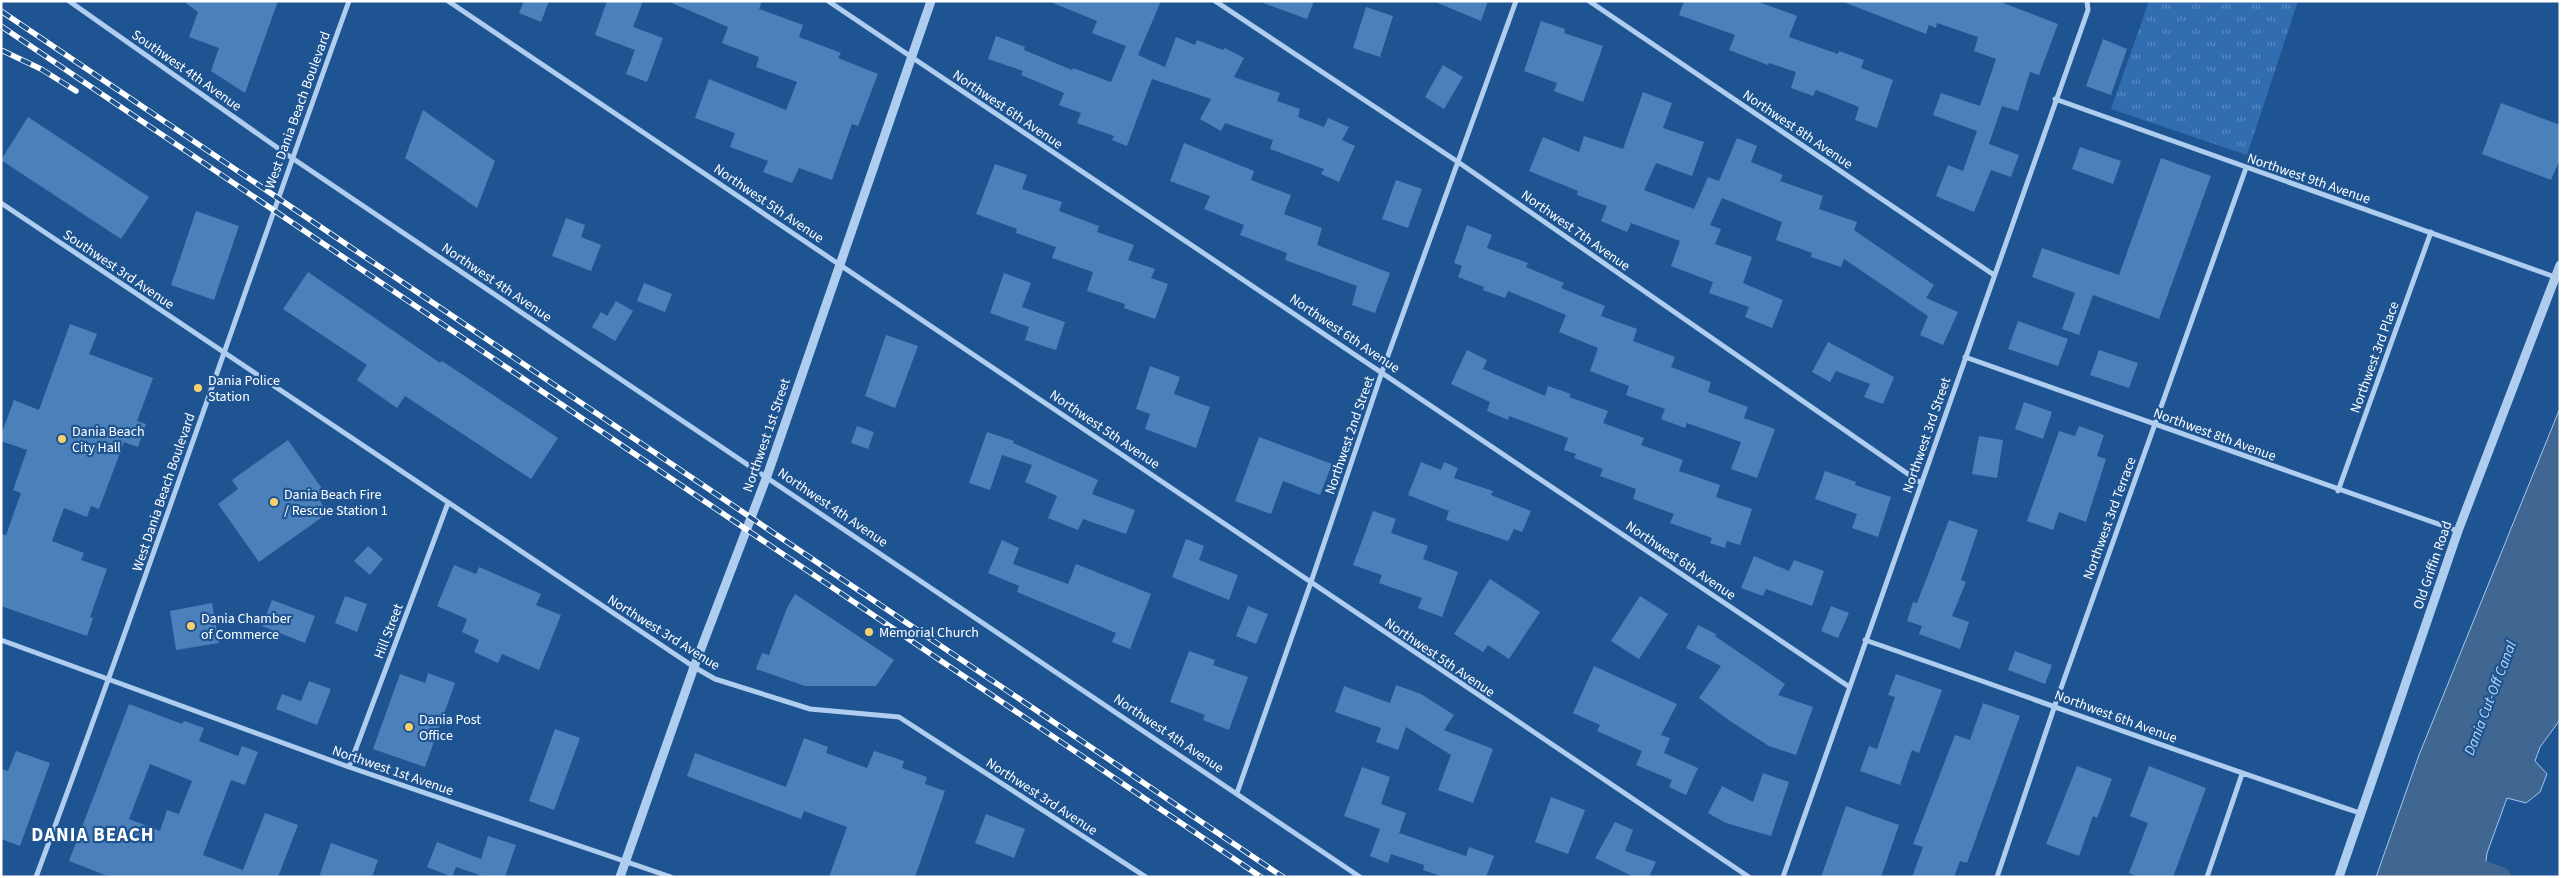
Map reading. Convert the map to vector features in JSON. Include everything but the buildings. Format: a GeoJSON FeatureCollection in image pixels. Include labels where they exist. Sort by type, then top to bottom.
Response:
{"type":"FeatureCollection","features":[{"type":"Feature","properties":{"kind":"street","name":"Southwest 4th Avenue"},"geometry":{"type":"LineString","coordinates":[[69,1],[292,158]]}},
{"type":"Feature","properties":{"kind":"street","name":"West Dania Beach Boulevard"},"geometry":{"type":"LineString","coordinates":[[36,877],[110,680],[223,354],[349,1]]}},
{"type":"Feature","properties":{"kind":"street","name":"Northwest 5th Avenue"},"geometry":{"type":"LineString","coordinates":[[448,1],[1749,877]]}},
{"type":"Feature","properties":{"kind":"street","name":"Northwest 6th Avenue"},"geometry":{"type":"LineString","coordinates":[[828,1],[1848,686]]}},
{"type":"Feature","properties":{"kind":"street","name":"Northwest 1st Street"},"geometry":{"type":"LineString","coordinates":[[620,877],[694,667],[766,476],[931,1]]}},
{"type":"Feature","properties":{"kind":"street","name":"Northwest 7th Avenue"},"geometry":{"type":"LineString","coordinates":[[1215,1],[1458,162],[1921,483]]}},
{"type":"Feature","properties":{"kind":"street","name":"Northwest 2nd Street"},"geometry":{"type":"LineString","coordinates":[[1237,793],[1382,372],[1516,1]]}},
{"type":"Feature","properties":{"kind":"street","name":"Northwest 8th Avenue"},"geometry":{"type":"LineString","coordinates":[[1589,1],[1994,275]]}},
{"type":"Feature","properties":{"kind":"street","name":"Northwest 3rd Street"},"geometry":{"type":"LineString","coordinates":[[1783,877],[1848,686],[2088,10],[2087,1]]}},
{"type":"Feature","properties":{"kind":"street","name":"Northwest 9th Avenue"},"geometry":{"type":"LineString","coordinates":[[2055,99],[2555,277]]}},
{"type":"Feature","properties":{"kind":"street","name":"Northwest 4th Avenue"},"geometry":{"type":"LineString","coordinates":[[292,158],[1360,877]]}},
{"type":"Feature","properties":{"kind":"street","name":"Northwest 3rd Terrace"},"geometry":{"type":"LineString","coordinates":[[1997,877],[2055,705],[2246,168]]}},
{"type":"Feature","properties":{"kind":"street","name":"Southwest 3rd Avenue"},"geometry":{"type":"LineString","coordinates":[[1,203],[223,354]]}},
{"type":"Feature","properties":{"kind":"street","name":"Northwest 3rd Place"},"geometry":{"type":"LineString","coordinates":[[2338,491],[2431,232]]}},
{"type":"Feature","properties":{"kind":"street","name":"Old Griffin Road"},"geometry":{"type":"LineString","coordinates":[[2338,877],[2458,531],[2560,265]]}},
{"type":"Feature","properties":{"kind":"street","name":"Northwest 3rd Avenue"},"geometry":{"type":"LineString","coordinates":[[223,354],[694,667],[715,679],[810,709],[899,717],[1146,877]]}},
{"type":"Feature","properties":{"kind":"street","name":"Northwest 8th Avenue"},"geometry":{"type":"LineString","coordinates":[[1965,357],[2338,491],[2458,531]]}},
{"type":"Feature","properties":{"kind":"street","name":"Hill Street"},"geometry":{"type":"LineString","coordinates":[[349,767],[448,503]]}},
{"type":"Feature","properties":{"kind":"street","name":"Northwest 1st Avenue"},"geometry":{"type":"LineString","coordinates":[[1,640],[349,767],[671,877]]}},
{"type":"Feature","properties":{"kind":"street","name":"Northwest 6th Avenue"},"geometry":{"type":"LineString","coordinates":[[1865,640],[2055,705],[2242,774],[2360,813]]}},
{"type":"Feature","properties":{"kind":"street"},"geometry":{"type":"LineString","coordinates":[[2207,877],[2242,774]]}},
{"type":"Feature","properties":{"kind":"green space"},"geometry":{"type":"Polygon","coordinates":[[[2149,1],[2298,1],[2247,155],[2111,109],[2149,1]]]}},
{"type":"Feature","properties":{"kind":"water","name":"Dania Cut-Off Canal"},"geometry":{"type":"Polygon","coordinates":[[[2560,408],[2560,720],[2540,747],[2535,761],[2547,774],[2540,792],[2526,803],[2507,798],[2487,853],[2484,877],[2376,877],[2419,755],[2560,408]]]}},
{"type":"Feature","properties":{"kind":"waterway"},"geometry":{"type":"LineString","coordinates":[[2485,871],[2501,877]]}},
{"type":"Feature","properties":{"kind":"railway"},"geometry":{"type":"LineString","coordinates":[[1,11],[1283,877]]}},
{"type":"Feature","properties":{"kind":"railway"},"geometry":{"type":"LineString","coordinates":[[1,26],[1261,877]]}},
{"type":"Feature","properties":{"kind":"railway"},"geometry":{"type":"LineString","coordinates":[[1,50],[41,69],[76,91]]}},
{"type":"Feature","properties":{"kind":"place","name":"Dania Police Station"},"geometry":{"type":"Point","coordinates":[198,388]}},
{"type":"Feature","properties":{"kind":"place","name":"Dania Beach City Hall"},"geometry":{"type":"Point","coordinates":[62,439]}},
{"type":"Feature","properties":{"kind":"place","name":"Dania Beach Fire / Rescue Station 1"},"geometry":{"type":"Point","coordinates":[274,502]}},
{"type":"Feature","properties":{"kind":"place","name":"Dania Chamber of Commerce"},"geometry":{"type":"Point","coordinates":[191,626]}},
{"type":"Feature","properties":{"kind":"place","name":"Memorial Church"},"geometry":{"type":"Point","coordinates":[869,632]}},
{"type":"Feature","properties":{"kind":"place","name":"Dania Post Office"},"geometry":{"type":"Point","coordinates":[409,727]}},
{"type":"Feature","properties":{"kind":"district","name":"DANIA BEACH"},"geometry":{"type":"Point","coordinates":[93,834]}}]}
